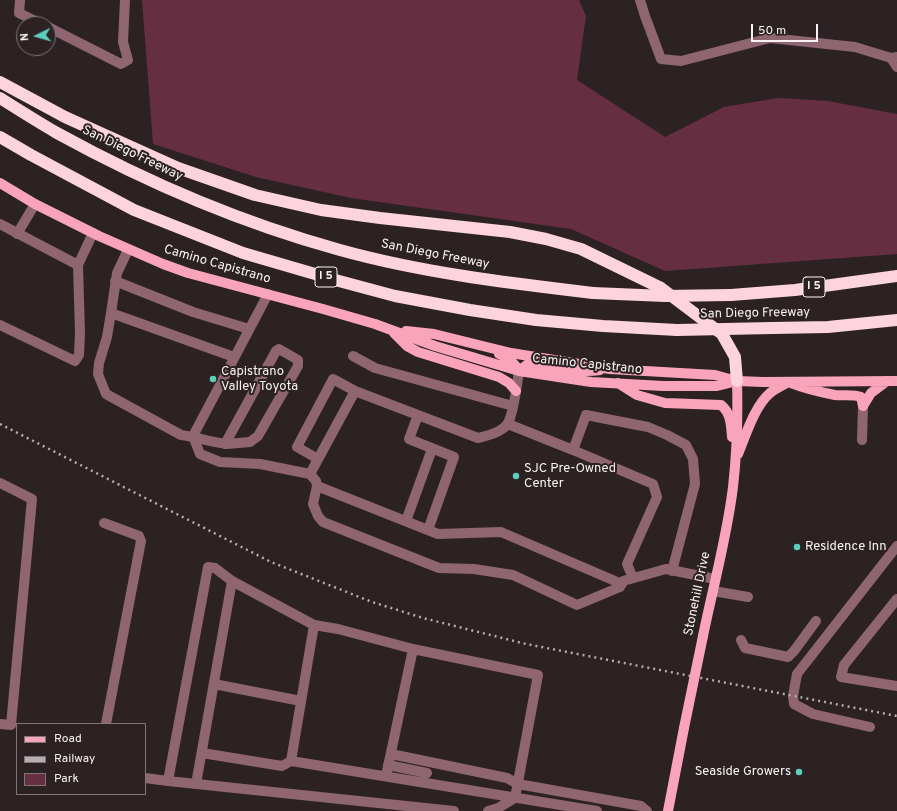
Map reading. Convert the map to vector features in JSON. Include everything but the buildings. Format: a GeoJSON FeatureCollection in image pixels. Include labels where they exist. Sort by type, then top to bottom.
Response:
{"type":"FeatureCollection","features":[{"type":"Feature","properties":{"kind":"highway"},"geometry":{"type":"LineString","coordinates":[[0,82],[66,117],[144,153],[178,168],[256,196],[321,210],[510,232],[546,239],[581,249],[661,288],[722,334],[735,357],[737,381]]}},
{"type":"Feature","properties":{"kind":"highway","name":"San Diego Freeway"},"geometry":{"type":"LineString","coordinates":[[0,98],[56,132],[126,168],[192,199],[283,233],[341,250],[410,266],[495,281],[593,293],[665,296],[731,295],[795,290],[897,276]]}},
{"type":"Feature","properties":{"kind":"highway","name":"San Diego Freeway"},"geometry":{"type":"LineString","coordinates":[[0,137],[134,210],[242,253],[339,282],[395,296],[470,310],[536,320],[603,326],[677,330],[828,327],[897,320]]}},
{"type":"Feature","properties":{"kind":"main road","name":"Camino Capistrano"},"geometry":{"type":"LineString","coordinates":[[0,183],[35,204],[128,250],[188,273],[323,309],[392,330],[434,346],[519,371],[592,382],[617,382],[663,386],[717,386],[737,381]]}},
{"type":"Feature","properties":{"kind":"main road","name":"Camino Capistrano"},"geometry":{"type":"LineString","coordinates":[[392,330],[442,336],[511,353],[610,369],[715,376],[737,381],[892,381]]}},
{"type":"Feature","properties":{"kind":"main road"},"geometry":{"type":"LineString","coordinates":[[392,330],[407,346],[418,352],[499,377],[510,383],[516,391]]}},
{"type":"Feature","properties":{"kind":"main road"},"geometry":{"type":"LineString","coordinates":[[418,333],[508,358],[516,365],[519,371],[528,364],[574,372],[610,369]]}},
{"type":"Feature","properties":{"kind":"main road","name":"Stonehill Drive"},"geometry":{"type":"LineString","coordinates":[[668,811],[733,488],[738,422],[737,381]]}},
{"type":"Feature","properties":{"kind":"main road"},"geometry":{"type":"LineString","coordinates":[[863,406],[871,393],[892,381]]}},
{"type":"Feature","properties":{"kind":"main road"},"geometry":{"type":"LineString","coordinates":[[617,382],[636,396],[665,403],[721,405],[727,410],[731,420],[735,461]]}},
{"type":"Feature","properties":{"kind":"main road"},"geometry":{"type":"LineString","coordinates":[[735,461],[754,414],[764,399],[771,392],[788,382],[808,390],[861,397],[863,406]]}},
{"type":"Feature","properties":{"kind":"street"},"geometry":{"type":"LineString","coordinates":[[20,0],[19,13],[25,16]]}},
{"type":"Feature","properties":{"kind":"street"},"geometry":{"type":"LineString","coordinates":[[56,31],[121,64],[128,60],[123,42],[125,0]]}},
{"type":"Feature","properties":{"kind":"street"},"geometry":{"type":"LineString","coordinates":[[640,0],[661,59],[681,61],[770,38],[855,47],[894,58],[897,67]]}},
{"type":"Feature","properties":{"kind":"street"},"geometry":{"type":"LineString","coordinates":[[17,234],[35,204]]}},
{"type":"Feature","properties":{"kind":"street"},"geometry":{"type":"LineString","coordinates":[[0,224],[78,265]]}},
{"type":"Feature","properties":{"kind":"street"},"geometry":{"type":"LineString","coordinates":[[0,325],[75,361],[79,355],[80,333],[78,265],[93,233]]}},
{"type":"Feature","properties":{"kind":"street"},"geometry":{"type":"LineString","coordinates":[[128,250],[116,273],[108,337],[99,363],[98,374],[106,394],[181,435],[193,436],[224,444],[250,442],[258,436],[298,366],[298,360],[279,349],[276,350],[224,444]]}},
{"type":"Feature","properties":{"kind":"street"},"geometry":{"type":"LineString","coordinates":[[115,281],[193,312],[249,329]]}},
{"type":"Feature","properties":{"kind":"street"},"geometry":{"type":"LineString","coordinates":[[268,294],[193,436],[200,454],[220,462],[260,464],[310,474],[316,481],[317,486],[313,504],[318,516],[323,522],[439,568],[474,569],[513,575],[578,605],[620,587],[623,581],[666,570],[715,580]]}},
{"type":"Feature","properties":{"kind":"street"},"geometry":{"type":"LineString","coordinates":[[111,313],[234,357]]}},
{"type":"Feature","properties":{"kind":"street"},"geometry":{"type":"LineString","coordinates":[[353,356],[375,368],[512,406]]}},
{"type":"Feature","properties":{"kind":"street"},"geometry":{"type":"LineString","coordinates":[[318,459],[297,447],[333,379],[355,391],[478,438],[492,435],[508,424],[519,371]]}},
{"type":"Feature","properties":{"kind":"street"},"geometry":{"type":"LineString","coordinates":[[310,474],[355,391]]}},
{"type":"Feature","properties":{"kind":"street"},"geometry":{"type":"LineString","coordinates":[[862,440],[863,406]]}},
{"type":"Feature","properties":{"kind":"street"},"geometry":{"type":"LineString","coordinates":[[418,415],[409,439],[454,457],[428,530]]}},
{"type":"Feature","properties":{"kind":"street"},"geometry":{"type":"LineString","coordinates":[[573,450],[586,415],[648,427],[668,434],[686,445],[693,459],[695,484],[672,571]]}},
{"type":"Feature","properties":{"kind":"street"},"geometry":{"type":"LineString","coordinates":[[508,424],[653,484],[657,496],[627,564],[633,578]]}},
{"type":"Feature","properties":{"kind":"street"},"geometry":{"type":"LineString","coordinates":[[406,521],[432,449]]}},
{"type":"Feature","properties":{"kind":"street"},"geometry":{"type":"LineString","coordinates":[[0,484],[32,498],[11,725],[0,724]]}},
{"type":"Feature","properties":{"kind":"street"},"geometry":{"type":"LineString","coordinates":[[317,486],[438,534],[501,532],[622,584]]}},
{"type":"Feature","properties":{"kind":"street"},"geometry":{"type":"LineString","coordinates":[[104,523],[139,536],[141,542],[106,723]]}},
{"type":"Feature","properties":{"kind":"street"},"geometry":{"type":"LineString","coordinates":[[870,727],[813,714],[794,704],[793,696],[797,674],[897,546]]}},
{"type":"Feature","properties":{"kind":"street"},"geometry":{"type":"LineString","coordinates":[[168,781],[208,567],[215,568],[232,581],[314,625],[338,629],[413,649],[538,675],[515,798],[498,808],[488,811]]}},
{"type":"Feature","properties":{"kind":"street"},"geometry":{"type":"LineString","coordinates":[[196,784],[232,581]]}},
{"type":"Feature","properties":{"kind":"street"},"geometry":{"type":"LineString","coordinates":[[713,591],[748,597]]}},
{"type":"Feature","properties":{"kind":"street"},"geometry":{"type":"LineString","coordinates":[[897,599],[844,665],[841,677],[897,686]]}},
{"type":"Feature","properties":{"kind":"street"},"geometry":{"type":"LineString","coordinates":[[741,640],[745,648],[788,657],[816,621]]}},
{"type":"Feature","properties":{"kind":"street"},"geometry":{"type":"LineString","coordinates":[[291,761],[314,625]]}},
{"type":"Feature","properties":{"kind":"street"},"geometry":{"type":"LineString","coordinates":[[387,770],[413,649]]}},
{"type":"Feature","properties":{"kind":"street"},"geometry":{"type":"LineString","coordinates":[[214,684],[301,700]]}},
{"type":"Feature","properties":{"kind":"street"},"geometry":{"type":"LineString","coordinates":[[202,753],[282,766],[291,761],[387,770],[515,798],[597,811]]}},
{"type":"Feature","properties":{"kind":"street"},"geometry":{"type":"LineString","coordinates":[[390,754],[507,778],[518,784],[641,806],[647,811]]}},
{"type":"Feature","properties":{"kind":"street"},"geometry":{"type":"LineString","coordinates":[[426,778],[429,762]]}},
{"type":"Feature","properties":{"kind":"street"},"geometry":{"type":"LineString","coordinates":[[146,778],[454,811]]}},
{"type":"Feature","properties":{"kind":"street"},"geometry":{"type":"LineString","coordinates":[[568,806],[570,793]]}},
{"type":"Feature","properties":{"kind":"green space"},"geometry":{"type":"Polygon","coordinates":[[[142,0],[579,0],[586,16],[577,80],[665,137],[724,107],[778,98],[828,101],[897,114],[897,254],[665,271],[571,229],[351,198],[256,177],[153,144],[142,0]]]}},
{"type":"Feature","properties":{"kind":"railway"},"geometry":{"type":"LineString","coordinates":[[0,424],[271,562],[372,602],[423,618],[526,644],[897,716]]}},
{"type":"Feature","properties":{"kind":"place","name":"Capistrano Valley Toyota"},"geometry":{"type":"Point","coordinates":[213,379]}},
{"type":"Feature","properties":{"kind":"place","name":"SJC Pre-Owned Center"},"geometry":{"type":"Point","coordinates":[516,476]}},
{"type":"Feature","properties":{"kind":"place","name":"Residence Inn"},"geometry":{"type":"Point","coordinates":[797,547]}},
{"type":"Feature","properties":{"kind":"place","name":"Seaside Growers"},"geometry":{"type":"Point","coordinates":[799,772]}}]}
